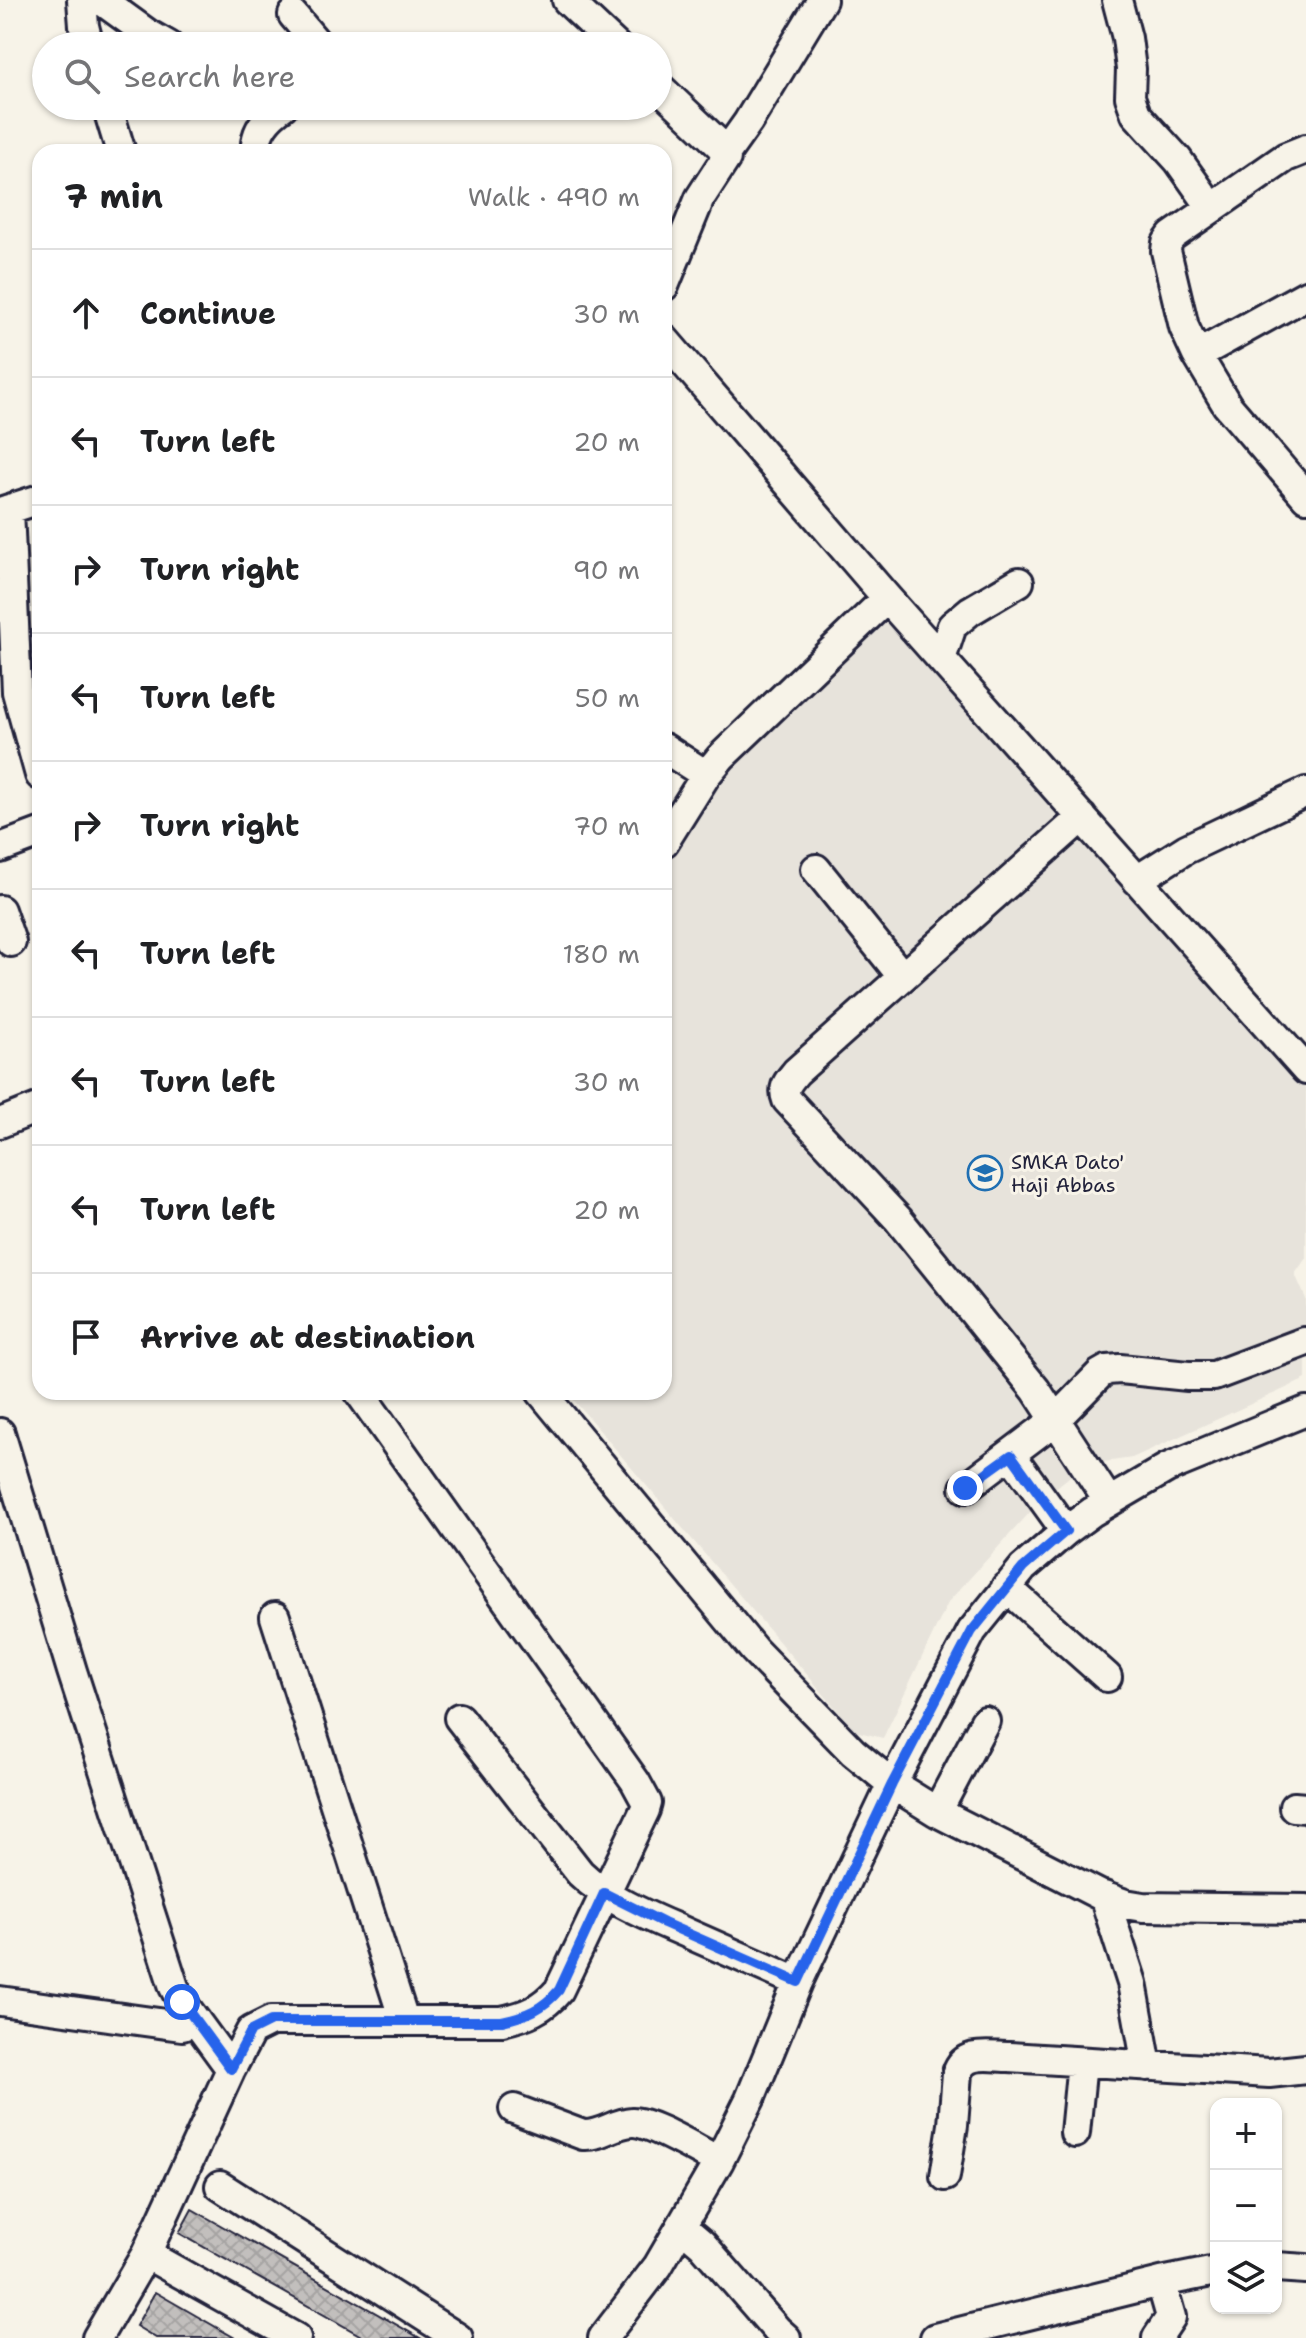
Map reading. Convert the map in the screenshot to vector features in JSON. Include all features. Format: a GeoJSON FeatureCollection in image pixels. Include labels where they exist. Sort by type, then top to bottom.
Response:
{"type":"FeatureCollection","features":[{"type":"Feature","properties":{"kind":"street"},"geometry":{"type":"LineString","coordinates":[[82,0],[86,32]]}},
{"type":"Feature","properties":{"kind":"street"},"geometry":{"type":"LineString","coordinates":[[101,0],[145,32]]}},
{"type":"Feature","properties":{"kind":"street"},"geometry":{"type":"LineString","coordinates":[[567,0],[601,32]]}},
{"type":"Feature","properties":{"kind":"street"},"geometry":{"type":"LineString","coordinates":[[672,266],[700,198],[822,0]]}},
{"type":"Feature","properties":{"kind":"street"},"geometry":{"type":"LineString","coordinates":[[1117,0],[1127,38],[1131,69],[1130,97],[1136,114],[1178,160],[1212,208]]}},
{"type":"Feature","properties":{"kind":"street"},"geometry":{"type":"LineString","coordinates":[[293,15],[307,32]]}},
{"type":"Feature","properties":{"kind":"street"},"geometry":{"type":"LineString","coordinates":[[672,100],[726,153]]}},
{"type":"Feature","properties":{"kind":"street"},"geometry":{"type":"LineString","coordinates":[[111,120],[119,144]]}},
{"type":"Feature","properties":{"kind":"street"},"geometry":{"type":"LineString","coordinates":[[255,144],[265,120]]}},
{"type":"Feature","properties":{"kind":"street"},"geometry":{"type":"LineString","coordinates":[[1306,149],[1286,157],[1172,236],[1166,251],[1181,317],[1197,355],[1227,405],[1306,497]]}},
{"type":"Feature","properties":{"kind":"street"},"geometry":{"type":"LineString","coordinates":[[1197,355],[1306,295]]}},
{"type":"Feature","properties":{"kind":"street"},"geometry":{"type":"LineString","coordinates":[[672,349],[887,598],[1306,1070]]}},
{"type":"Feature","properties":{"kind":"street"},"geometry":{"type":"LineString","coordinates":[[32,502],[5,511],[8,678],[17,692],[32,746]]}},
{"type":"Feature","properties":{"kind":"street"},"geometry":{"type":"LineString","coordinates":[[941,659],[952,626],[970,611],[1019,582]]}},
{"type":"Feature","properties":{"kind":"street"},"geometry":{"type":"LineString","coordinates":[[672,829],[706,775],[737,741],[887,598]]}},
{"type":"Feature","properties":{"kind":"street"},"geometry":{"type":"LineString","coordinates":[[915,629],[952,626]]}},
{"type":"Feature","properties":{"kind":"street"},"geometry":{"type":"LineString","coordinates":[[672,753],[706,775]]}},
{"type":"Feature","properties":{"kind":"street"},"geometry":{"type":"LineString","coordinates":[[1137,880],[1186,849],[1306,792]]}},
{"type":"Feature","properties":{"kind":"street"},"geometry":{"type":"LineString","coordinates":[[1082,817],[796,1072],[784,1091],[787,1100],[898,1219],[1036,1390],[1109,1502]]}},
{"type":"Feature","properties":{"kind":"street"},"geometry":{"type":"LineString","coordinates":[[0,848],[32,836]]}},
{"type":"Feature","properties":{"kind":"street"},"geometry":{"type":"LineString","coordinates":[[816,869],[902,976]]}},
{"type":"Feature","properties":{"kind":"street"},"geometry":{"type":"LineString","coordinates":[[0,910],[11,942]]}},
{"type":"Feature","properties":{"kind":"street"},"geometry":{"type":"LineString","coordinates":[[0,1123],[32,1110]]}},
{"type":"Feature","properties":{"kind":"street"},"geometry":{"type":"LineString","coordinates":[[965,1488],[1054,1421],[1107,1370],[1214,1376],[1304,1342]]}},
{"type":"Feature","properties":{"kind":"street"},"geometry":{"type":"LineString","coordinates":[[100,2337],[146,2254],[251,2031],[271,2021],[502,2021],[539,2010],[559,1990],[647,1803],[365,1400]]}},
{"type":"Feature","properties":{"kind":"street"},"geometry":{"type":"LineString","coordinates":[[548,1400],[754,1650],[853,1752],[892,1784],[937,1812],[1125,1904],[1143,1907],[1306,1909]]}},
{"type":"Feature","properties":{"kind":"street"},"geometry":{"type":"LineString","coordinates":[[603,2338],[658,2266],[719,2161],[750,2099],[798,1982],[892,1784],[972,1631],[1023,1568],[1066,1531],[1109,1502],[1167,1468],[1306,1411]]}},
{"type":"Feature","properties":{"kind":"street"},"geometry":{"type":"LineString","coordinates":[[0,1433],[72,1671],[174,1987],[231,2069]]}},
{"type":"Feature","properties":{"kind":"street"},"geometry":{"type":"LineString","coordinates":[[1011,1455],[1066,1531]]}},
{"type":"Feature","properties":{"kind":"street"},"geometry":{"type":"LineString","coordinates":[[1006,1587],[1107,1677]]}},
{"type":"Feature","properties":{"kind":"street"},"geometry":{"type":"LineString","coordinates":[[275,1617],[404,2020]]}},
{"type":"Feature","properties":{"kind":"street"},"geometry":{"type":"LineString","coordinates":[[459,1718],[580,1873],[604,1893],[798,1982]]}},
{"type":"Feature","properties":{"kind":"street"},"geometry":{"type":"LineString","coordinates":[[937,1812],[985,1721]]}},
{"type":"Feature","properties":{"kind":"street"},"geometry":{"type":"LineString","coordinates":[[1104,1896],[1132,1983],[1147,2066]]}},
{"type":"Feature","properties":{"kind":"street"},"geometry":{"type":"LineString","coordinates":[[0,2001],[182,2026],[196,2021]]}},
{"type":"Feature","properties":{"kind":"street"},"geometry":{"type":"LineString","coordinates":[[945,2176],[957,2073],[965,2059],[1009,2057],[1269,2073],[1306,2069]]}},
{"type":"Feature","properties":{"kind":"street"},"geometry":{"type":"LineString","coordinates":[[1075,2133],[1082,2062]]}},
{"type":"Feature","properties":{"kind":"street"},"geometry":{"type":"LineString","coordinates":[[514,2109],[583,2135],[595,2135],[637,2122],[719,2161]]}},
{"type":"Feature","properties":{"kind":"street"},"geometry":{"type":"LineString","coordinates":[[220,2186],[458,2338]]}},
{"type":"Feature","properties":{"kind":"street"},"geometry":{"type":"LineString","coordinates":[[682,2227],[702,2244],[786,2338]]}},
{"type":"Feature","properties":{"kind":"street"},"geometry":{"type":"LineString","coordinates":[[146,2254],[296,2338]]}},
{"type":"Feature","properties":{"kind":"street"},"geometry":{"type":"LineString","coordinates":[[1282,2267],[1306,2269]]}},
{"type":"Feature","properties":{"kind":"street"},"geometry":{"type":"LineString","coordinates":[[935,2338],[1210,2272]]}},
{"type":"Feature","properties":{"kind":"street"},"geometry":{"type":"LineString","coordinates":[[1157,2338],[1171,2317],[1161,2282]]}},
{"type":"Feature","properties":{"kind":"shaded area","name":"SMKA Dato' Haji Abbas"},"geometry":{"type":"Polygon","coordinates":[[[885,615],[1306,1089],[1306,1258],[1295,1274],[1306,1299],[1306,1379],[1132,1458],[1084,1465],[1043,1498],[949,1601],[883,1738],[855,1731],[574,1400],[672,1400],[672,842],[719,766],[885,615]]]}},
{"type":"Feature","properties":{"kind":"building"},"geometry":{"type":"Polygon","coordinates":[[[192,2209],[420,2338],[365,2338],[179,2233],[192,2209]]]}},
{"type":"Feature","properties":{"kind":"building"},"geometry":{"type":"Polygon","coordinates":[[[155,2292],[235,2338],[156,2338],[136,2326],[155,2292]]]}},
{"type":"Feature","properties":{"kind":"place","name":"SMKA Dato' Haji Abbas"},"geometry":{"type":"Point","coordinates":[985,1173]}},
{"type":"Feature","properties":{"kind":"route"},"geometry":{"type":"LineString","coordinates":[[182,2002],[231,2069],[251,2031],[271,2021],[502,2021],[522,2017],[539,2010],[559,1990],[604,1893],[798,1982],[892,1784],[972,1631],[1023,1568],[1066,1531],[1011,1455],[965,1488]]}}]}
